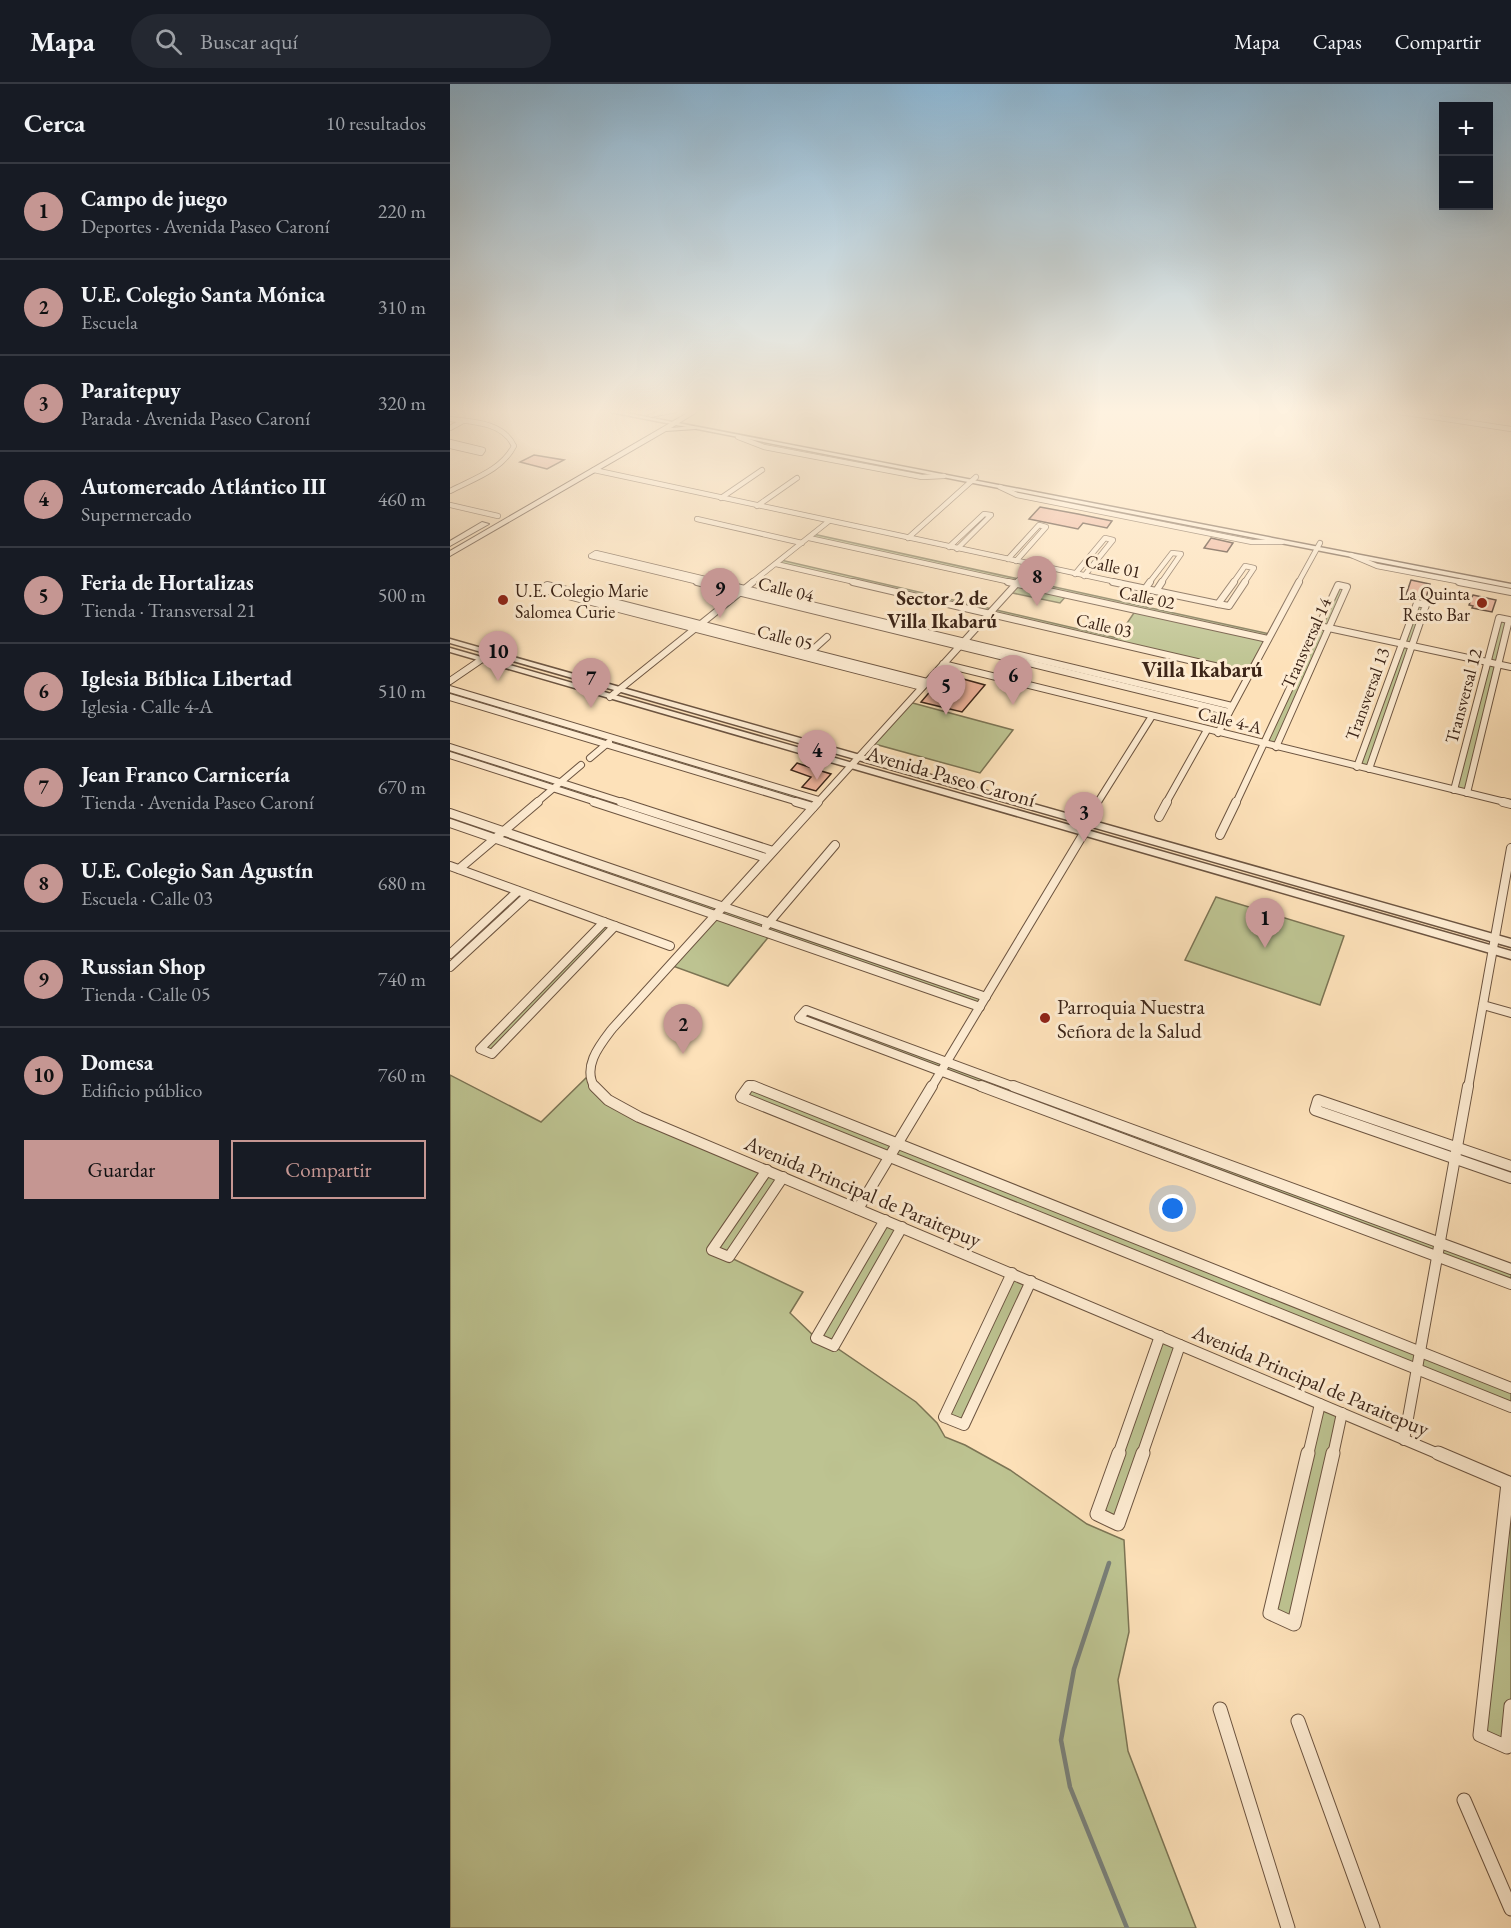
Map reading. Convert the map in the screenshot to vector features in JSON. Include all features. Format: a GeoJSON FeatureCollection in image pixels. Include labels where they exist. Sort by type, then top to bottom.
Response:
{"type":"FeatureCollection","features":[{"type":"Feature","properties":{"kind":"main road"},"geometry":{"type":"LineString","coordinates":[[450,544],[530,498]]}},
{"type":"Feature","properties":{"kind":"main road"},"geometry":{"type":"LineString","coordinates":[[450,554],[546,498]]}},
{"type":"Feature","properties":{"kind":"street","name":"Calle 01"},"geometry":{"type":"LineString","coordinates":[[721,498],[1145,589],[1203,601],[1218,604],[1229,606],[1254,568],[1245,566],[1218,604]]}},
{"type":"Feature","properties":{"kind":"street"},"geometry":{"type":"LineString","coordinates":[[757,506],[768,498]]}},
{"type":"Feature","properties":{"kind":"street"},"geometry":{"type":"LineString","coordinates":[[908,538],[953,498]]}},
{"type":"Feature","properties":{"kind":"street"},"geometry":{"type":"LineString","coordinates":[[1056,498],[1282,542],[1319,546],[1351,555],[1511,586]]}},
{"type":"Feature","properties":{"kind":"street"},"geometry":{"type":"LineString","coordinates":[[1072,498],[1319,546],[1511,579]]}},
{"type":"Feature","properties":{"kind":"street"},"geometry":{"type":"LineString","coordinates":[[450,505],[498,516]]}},
{"type":"Feature","properties":{"kind":"street"},"geometry":{"type":"LineString","coordinates":[[949,547],[984,514],[991,515],[957,549]]}},
{"type":"Feature","properties":{"kind":"street"},"geometry":{"type":"LineString","coordinates":[[697,519],[802,543]]}},
{"type":"Feature","properties":{"kind":"street"},"geometry":{"type":"LineString","coordinates":[[610,697],[829,521]]}},
{"type":"Feature","properties":{"kind":"street"},"geometry":{"type":"LineString","coordinates":[[1008,559],[1039,525],[1046,527],[1016,561]]}},
{"type":"Feature","properties":{"kind":"street","name":"Calle 02"},"geometry":{"type":"LineString","coordinates":[[811,536],[1269,636]]}},
{"type":"Feature","properties":{"kind":"street"},"geometry":{"type":"LineString","coordinates":[[1075,574],[1105,538],[1113,540],[1084,576]]}},
{"type":"Feature","properties":{"kind":"street"},"geometry":{"type":"LineString","coordinates":[[1218,733],[1319,546]]}},
{"type":"Feature","properties":{"kind":"street"},"geometry":{"type":"LineString","coordinates":[[1145,589],[1172,552],[1181,554],[1156,591]]}},
{"type":"Feature","properties":{"kind":"street","name":"Calle 04"},"geometry":{"type":"LineString","coordinates":[[743,591],[596,553],[591,556],[1231,709]]}},
{"type":"Feature","properties":{"kind":"street"},"geometry":{"type":"LineString","coordinates":[[1351,555],[1377,566],[1511,592]]}},
{"type":"Feature","properties":{"kind":"street","name":"Calle 03"},"geometry":{"type":"LineString","coordinates":[[778,562],[1251,671]]}},
{"type":"Feature","properties":{"kind":"street","name":"Avenida Principal de Paraitepuy"},"geometry":{"type":"LineString","coordinates":[[1033,565],[602,1041],[591,1058],[591,1081],[600,1095],[614,1106],[1510,1484]]}},
{"type":"Feature","properties":{"kind":"street","name":"Calle 05"},"geometry":{"type":"LineString","coordinates":[[922,687],[541,589],[547,585],[927,682]]}},
{"type":"Feature","properties":{"kind":"street","name":"Transversal 14"},"geometry":{"type":"LineString","coordinates":[[1220,835],[1265,744],[1338,585],[1347,587],[1276,747]]}},
{"type":"Feature","properties":{"kind":"street","name":"Transversal 13"},"geometry":{"type":"LineString","coordinates":[[1357,766],[1416,603],[1426,605],[1369,769]]}},
{"type":"Feature","properties":{"kind":"street","name":"Transversal 12"},"geometry":{"type":"LineString","coordinates":[[1454,790],[1499,618],[1509,620],[1467,794]]}},
{"type":"Feature","properties":{"kind":"street"},"geometry":{"type":"LineString","coordinates":[[1320,626],[1511,667]]}},
{"type":"Feature","properties":{"kind":"street"},"geometry":{"type":"LineString","coordinates":[[805,657],[827,637]]}},
{"type":"Feature","properties":{"kind":"street","name":"Avenida Paseo Caroní"},"geometry":{"type":"LineString","coordinates":[[450,641],[1511,943]]}},
{"type":"Feature","properties":{"kind":"street","name":"Avenida Paseo Caroní"},"geometry":{"type":"LineString","coordinates":[[450,650],[1511,955]]}},
{"type":"Feature","properties":{"kind":"street"},"geometry":{"type":"LineString","coordinates":[[450,681],[491,653]]}},
{"type":"Feature","properties":{"kind":"street"},"geometry":{"type":"LineString","coordinates":[[1305,658],[1315,660]]}},
{"type":"Feature","properties":{"kind":"street","name":"Calle 4-A"},"geometry":{"type":"LineString","coordinates":[[943,664],[1511,804]]}},
{"type":"Feature","properties":{"kind":"street"},"geometry":{"type":"LineString","coordinates":[[1392,671],[1402,674]]}},
{"type":"Feature","properties":{"kind":"street"},"geometry":{"type":"LineString","coordinates":[[1294,681],[1304,683]]}},
{"type":"Feature","properties":{"kind":"street"},"geometry":{"type":"LineString","coordinates":[[450,688],[715,768],[816,803]]}},
{"type":"Feature","properties":{"kind":"street"},"geometry":{"type":"LineString","coordinates":[[450,697],[709,775],[816,803]]}},
{"type":"Feature","properties":{"kind":"street"},"geometry":{"type":"LineString","coordinates":[[1382,699],[1392,702]]}},
{"type":"Feature","properties":{"kind":"street"},"geometry":{"type":"LineString","coordinates":[[1281,710],[1291,713]]}},
{"type":"Feature","properties":{"kind":"street"},"geometry":{"type":"LineString","coordinates":[[516,717],[524,711]]}},
{"type":"Feature","properties":{"kind":"street"},"geometry":{"type":"LineString","coordinates":[[1098,802],[1152,716]]}},
{"type":"Feature","properties":{"kind":"street"},"geometry":{"type":"LineString","coordinates":[[1472,721],[1484,724]]}},
{"type":"Feature","properties":{"kind":"street"},"geometry":{"type":"LineString","coordinates":[[1159,818],[1207,730]]}},
{"type":"Feature","properties":{"kind":"street"},"geometry":{"type":"LineString","coordinates":[[590,758],[614,738]]}},
{"type":"Feature","properties":{"kind":"street"},"geometry":{"type":"LineString","coordinates":[[450,747],[667,817],[770,854]]}},
{"type":"Feature","properties":{"kind":"street"},"geometry":{"type":"LineString","coordinates":[[464,760],[472,754]]}},
{"type":"Feature","properties":{"kind":"street"},"geometry":{"type":"LineString","coordinates":[[450,755],[661,824],[770,854]]}},
{"type":"Feature","properties":{"kind":"street"},"geometry":{"type":"LineString","coordinates":[[459,869],[581,765]]}},
{"type":"Feature","properties":{"kind":"street"},"geometry":{"type":"LineString","coordinates":[[709,775],[715,768]]}},
{"type":"Feature","properties":{"kind":"street"},"geometry":{"type":"LineString","coordinates":[[450,813],[986,997]]}},
{"type":"Feature","properties":{"kind":"street"},"geometry":{"type":"LineString","coordinates":[[661,824],[667,817]]}},
{"type":"Feature","properties":{"kind":"street"},"geometry":{"type":"LineString","coordinates":[[450,823],[980,1007]]}},
{"type":"Feature","properties":{"kind":"street"},"geometry":{"type":"LineString","coordinates":[[858,1209],[1084,833]]}},
{"type":"Feature","properties":{"kind":"street"},"geometry":{"type":"LineString","coordinates":[[762,931],[836,845]]}},
{"type":"Feature","properties":{"kind":"street"},"geometry":{"type":"LineString","coordinates":[[1404,1440],[1511,848]]}},
{"type":"Feature","properties":{"kind":"street"},"geometry":{"type":"LineString","coordinates":[[450,866],[670,946]]}},
{"type":"Feature","properties":{"kind":"street"},"geometry":{"type":"LineString","coordinates":[[601,875],[608,867]]}},
{"type":"Feature","properties":{"kind":"street"},"geometry":{"type":"LineString","coordinates":[[450,954],[518,891]]}},
{"type":"Feature","properties":{"kind":"street"},"geometry":{"type":"LineString","coordinates":[[450,967],[528,895]]}},
{"type":"Feature","properties":{"kind":"street"},"geometry":{"type":"LineString","coordinates":[[604,922],[480,1049],[492,1054],[615,926]]}},
{"type":"Feature","properties":{"kind":"street"},"geometry":{"type":"LineString","coordinates":[[844,960],[850,950]]}},
{"type":"Feature","properties":{"kind":"street"},"geometry":{"type":"LineString","coordinates":[[1483,1005],[1511,1013]]}},
{"type":"Feature","properties":{"kind":"street"},"geometry":{"type":"LineString","coordinates":[[1511,1269],[806,1010],[799,1018],[1511,1284]]}},
{"type":"Feature","properties":{"kind":"street"},"geometry":{"type":"LineString","coordinates":[[1511,1388],[750,1085],[741,1097],[1511,1407]]}},
{"type":"Feature","properties":{"kind":"street"},"geometry":{"type":"LineString","coordinates":[[1511,1166],[1318,1100],[1315,1110],[1511,1178]]}},
{"type":"Feature","properties":{"kind":"street"},"geometry":{"type":"LineString","coordinates":[[1216,1174],[1220,1162]]}},
{"type":"Feature","properties":{"kind":"street"},"geometry":{"type":"LineString","coordinates":[[767,1170],[712,1250],[729,1257],[783,1177]]}},
{"type":"Feature","properties":{"kind":"street"},"geometry":{"type":"LineString","coordinates":[[885,1220],[816,1338],[834,1346],[902,1227]]}},
{"type":"Feature","properties":{"kind":"street"},"geometry":{"type":"LineString","coordinates":[[1182,1274],[1186,1259]]}},
{"type":"Feature","properties":{"kind":"street"},"geometry":{"type":"LineString","coordinates":[[1012,1274],[945,1417],[964,1425],[1031,1281]]}},
{"type":"Feature","properties":{"kind":"street"},"geometry":{"type":"LineString","coordinates":[[1160,1336],[1097,1514],[1118,1524],[1180,1345]]}},
{"type":"Feature","properties":{"kind":"street"},"geometry":{"type":"LineString","coordinates":[[1320,1404],[1270,1613],[1294,1624],[1342,1413]]}},
{"type":"Feature","properties":{"kind":"street"},"geometry":{"type":"LineString","coordinates":[[1510,1484],[1480,1735],[1507,1747],[1511,1706]]}},
{"type":"Feature","properties":{"kind":"street"},"geometry":{"type":"LineString","coordinates":[[1220,1709],[1288,1928]]}},
{"type":"Feature","properties":{"kind":"street"},"geometry":{"type":"LineString","coordinates":[[1298,1721],[1373,1928]]}},
{"type":"Feature","properties":{"kind":"street"},"geometry":{"type":"LineString","coordinates":[[1464,1800],[1511,1909]]}},
{"type":"Feature","properties":{"kind":"green space"},"geometry":{"type":"Polygon","coordinates":[[[813,534],[1270,634],[1249,674],[776,564],[781,560],[1117,638],[1136,610],[1067,595],[1060,603],[1008,592],[1015,584],[809,538],[813,534]]]}},
{"type":"Feature","properties":{"kind":"green space"},"geometry":{"type":"Polygon","coordinates":[[[1338,586],[1347,587],[1276,747],[1265,744],[1338,586]]]}},
{"type":"Feature","properties":{"kind":"green space"},"geometry":{"type":"Polygon","coordinates":[[[1417,603],[1426,605],[1369,770],[1357,767],[1417,603]]]}},
{"type":"Feature","properties":{"kind":"green space"},"geometry":{"type":"Polygon","coordinates":[[[1499,618],[1509,620],[1467,794],[1454,790],[1499,618]]]}},
{"type":"Feature","properties":{"kind":"green space"},"geometry":{"type":"Polygon","coordinates":[[[450,689],[819,800],[813,807],[450,697],[450,689]]]}},
{"type":"Feature","properties":{"kind":"green space"},"geometry":{"type":"Polygon","coordinates":[[[909,702],[1013,730],[980,773],[871,743],[909,702]]]}},
{"type":"Feature","properties":{"kind":"green space"},"geometry":{"type":"Polygon","coordinates":[[[450,747],[773,851],[766,858],[450,755],[450,747]]]}},
{"type":"Feature","properties":{"kind":"green space"},"geometry":{"type":"Polygon","coordinates":[[[450,813],[986,997],[980,1007],[771,934],[728,986],[670,965],[714,915],[450,823],[450,813]]]}},
{"type":"Feature","properties":{"kind":"green space"},"geometry":{"type":"Polygon","coordinates":[[[1216,897],[1344,936],[1320,1005],[1185,960],[1216,897]]]}},
{"type":"Feature","properties":{"kind":"green space"},"geometry":{"type":"Polygon","coordinates":[[[604,922],[615,926],[492,1054],[480,1049],[604,922]]]}},
{"type":"Feature","properties":{"kind":"green space"},"geometry":{"type":"Polygon","coordinates":[[[806,1010],[1511,1269],[1511,1284],[799,1018],[806,1010]]]}},
{"type":"Feature","properties":{"kind":"green space"},"geometry":{"type":"Polygon","coordinates":[[[590,1074],[600,1095],[783,1177],[729,1257],[803,1292],[790,1313],[816,1338],[885,1220],[902,1227],[834,1346],[916,1402],[937,1423],[945,1437],[965,1445],[1010,1470],[1087,1524],[1124,1540],[1129,1632],[1118,1680],[1128,1751],[1196,1928],[450,1928],[450,1075],[541,1122],[590,1074]]]}},
{"type":"Feature","properties":{"kind":"green space"},"geometry":{"type":"Polygon","coordinates":[[[750,1085],[1511,1388],[1511,1407],[741,1097],[750,1085]]]}},
{"type":"Feature","properties":{"kind":"green space"},"geometry":{"type":"Polygon","coordinates":[[[1012,1273],[1031,1281],[964,1425],[944,1417],[1012,1273]]]}},
{"type":"Feature","properties":{"kind":"green space"},"geometry":{"type":"Polygon","coordinates":[[[1160,1336],[1180,1345],[1118,1524],[1097,1514],[1160,1336]]]}},
{"type":"Feature","properties":{"kind":"green space"},"geometry":{"type":"Polygon","coordinates":[[[1320,1404],[1342,1413],[1294,1624],[1270,1613],[1320,1404]]]}},
{"type":"Feature","properties":{"kind":"green space"},"geometry":{"type":"Polygon","coordinates":[[[1511,1484],[1511,1706],[1507,1747],[1480,1735],[1511,1484]]]}},
{"type":"Feature","properties":{"kind":"building"},"geometry":{"type":"Polygon","coordinates":[[[1040,507],[1112,521],[1107,528],[1083,523],[1078,529],[1029,519],[1040,507]]]}},
{"type":"Feature","properties":{"kind":"building"},"geometry":{"type":"Polygon","coordinates":[[[1211,538],[1233,543],[1227,552],[1204,548],[1211,538]]]}},
{"type":"Feature","properties":{"kind":"building"},"geometry":{"type":"Polygon","coordinates":[[[1411,580],[1430,584],[1426,598],[1406,595],[1411,580]]]}},
{"type":"Feature","properties":{"kind":"building","name":"La Quinta Resto Bar"},"geometry":{"type":"Polygon","coordinates":[[[1473,595],[1496,600],[1492,612],[1472,608],[1473,606],[1469,605],[1473,595]]]}},
{"type":"Feature","properties":{"kind":"building"},"geometry":{"type":"Polygon","coordinates":[[[945,674],[985,685],[962,712],[921,702],[945,674]]]}},
{"type":"Feature","properties":{"kind":"building"},"geometry":{"type":"Polygon","coordinates":[[[797,763],[831,774],[816,791],[802,787],[811,777],[791,770],[797,763]]]}},
{"type":"Feature","properties":{"kind":"waterway"},"geometry":{"type":"LineString","coordinates":[[1109,1563],[1074,1669],[1061,1740],[1070,1787],[1127,1928]]}},
{"type":"Feature","properties":{"kind":"place","name":"U.E. Colegio Marie Salomea Curie"},"geometry":{"type":"Point","coordinates":[503,600]}},
{"type":"Feature","properties":{"kind":"place","name":"La Quinta Resto Bar"},"geometry":{"type":"Point","coordinates":[1482,603]}},
{"type":"Feature","properties":{"kind":"place","name":"U.E. Colegio San Agustín"},"geometry":{"type":"Point","coordinates":[1037,606]}},
{"type":"Feature","properties":{"kind":"place","name":"Russian Shop"},"geometry":{"type":"Point","coordinates":[720,618]}},
{"type":"Feature","properties":{"kind":"place","name":"Domesa"},"geometry":{"type":"Point","coordinates":[498,681]}},
{"type":"Feature","properties":{"kind":"place","name":"Iglesia Bíblica Libertad"},"geometry":{"type":"Point","coordinates":[1013,705]}},
{"type":"Feature","properties":{"kind":"place","name":"Jean Franco Carnicería"},"geometry":{"type":"Point","coordinates":[591,708]}},
{"type":"Feature","properties":{"kind":"place","name":"Feria de Hortalizas"},"geometry":{"type":"Point","coordinates":[946,715]}},
{"type":"Feature","properties":{"kind":"place","name":"Automercado Atlántico III"},"geometry":{"type":"Point","coordinates":[817,780]}},
{"type":"Feature","properties":{"kind":"place","name":"Paraitepuy"},"geometry":{"type":"Point","coordinates":[1084,842]}},
{"type":"Feature","properties":{"kind":"place","name":"Campo de juego"},"geometry":{"type":"Point","coordinates":[1265,948]}},
{"type":"Feature","properties":{"kind":"place","name":"Parroquia Nuestra Señora de la Salud"},"geometry":{"type":"Point","coordinates":[1045,1018]}},
{"type":"Feature","properties":{"kind":"place","name":"U.E. Colegio Santa Mónica"},"geometry":{"type":"Point","coordinates":[683,1054]}},
{"type":"Feature","properties":{"kind":"district","name":"Sector 2 de Villa Ikabarú"},"geometry":{"type":"Point","coordinates":[942,610]}},
{"type":"Feature","properties":{"kind":"district","name":"Villa Ikabarú"},"geometry":{"type":"Point","coordinates":[1202,669]}}]}
